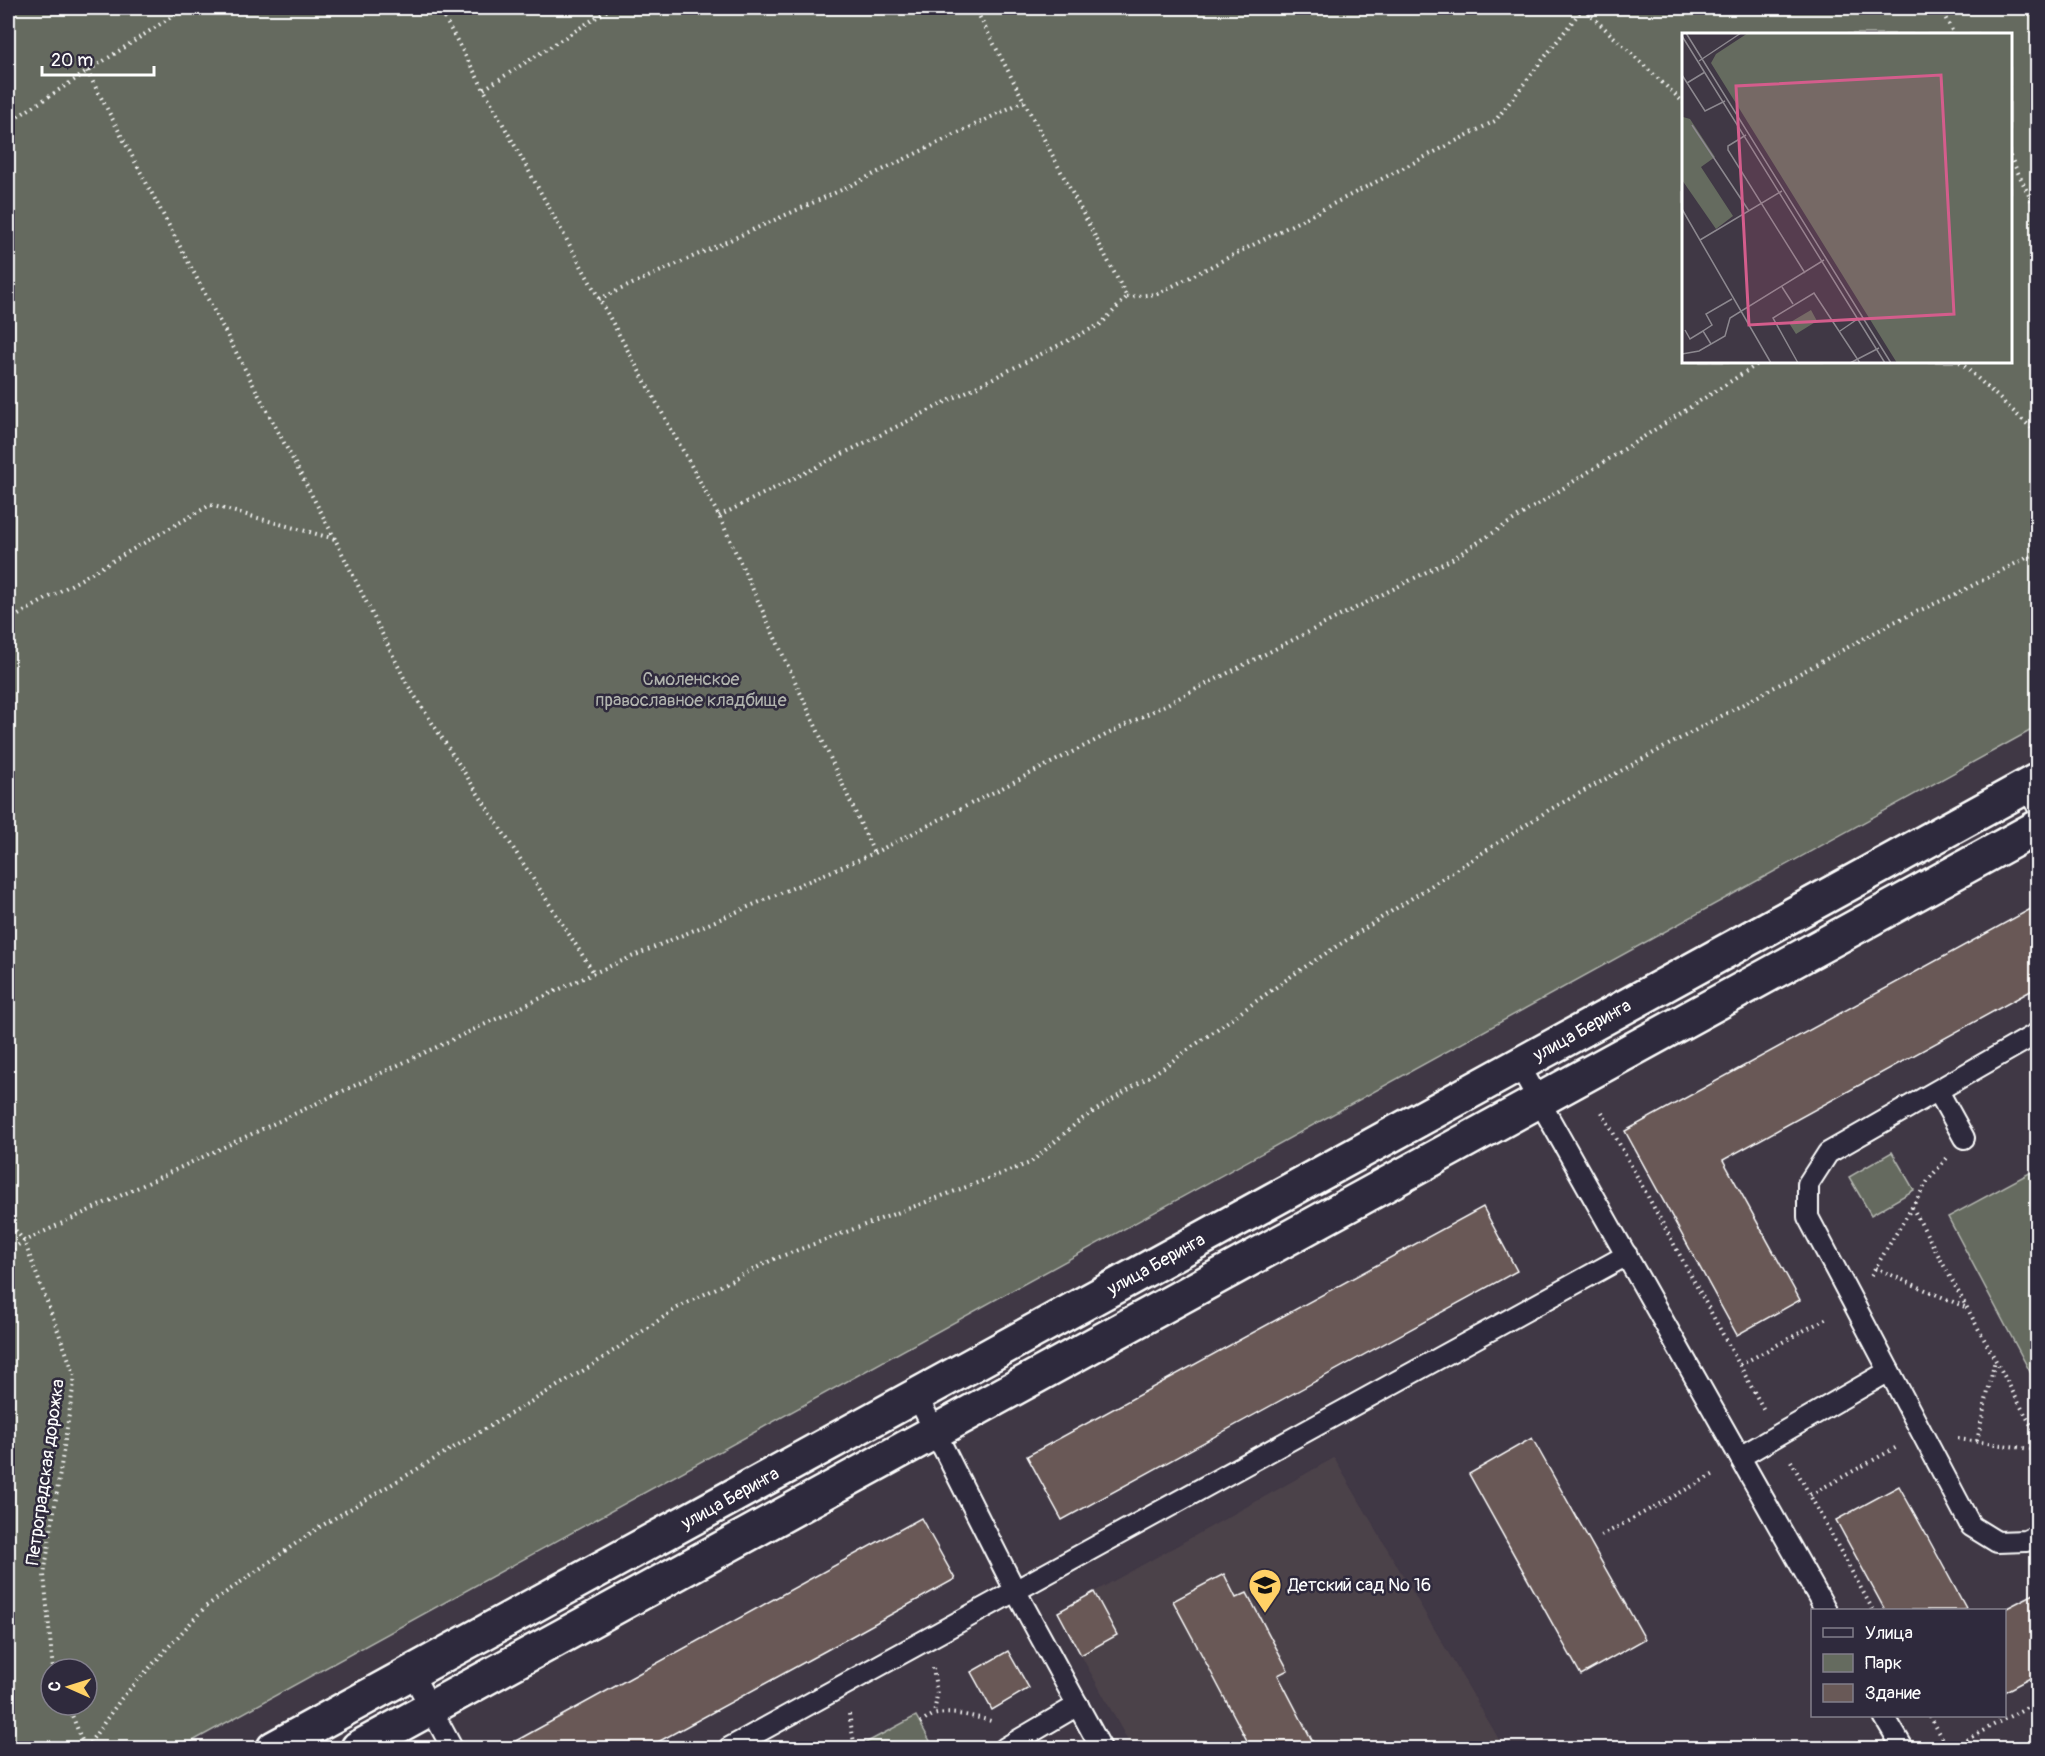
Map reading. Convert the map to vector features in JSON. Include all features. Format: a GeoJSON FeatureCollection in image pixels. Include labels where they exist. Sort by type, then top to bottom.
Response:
{"type":"FeatureCollection","features":[{"type":"Feature","properties":{"kind":"street","name":"улица Беринга"},"geometry":{"type":"LineString","coordinates":[[274,1749],[1519,1065],[2034,791]]}},
{"type":"Feature","properties":{"kind":"street"},"geometry":{"type":"LineString","coordinates":[[358,1749],[2037,827]]}},
{"type":"Feature","properties":{"kind":"lane"},"geometry":{"type":"LineString","coordinates":[[2037,1033],[1828,1154],[1808,1184],[1808,1217],[1971,1526],[1997,1542],[2026,1541],[2037,1535]]}},
{"type":"Feature","properties":{"kind":"lane"},"geometry":{"type":"LineString","coordinates":[[1519,1065],[1825,1609]]}},
{"type":"Feature","properties":{"kind":"lane"},"geometry":{"type":"LineString","coordinates":[[1938,1091],[1964,1138]]}},
{"type":"Feature","properties":{"kind":"lane"},"geometry":{"type":"LineString","coordinates":[[729,1749],[1627,1255]]}},
{"type":"Feature","properties":{"kind":"lane"},"geometry":{"type":"LineString","coordinates":[[1740,1457],[1889,1371]]}},
{"type":"Feature","properties":{"kind":"lane"},"geometry":{"type":"LineString","coordinates":[[916,1396],[1015,1590],[1101,1749]]}},
{"type":"Feature","properties":{"kind":"lane"},"geometry":{"type":"LineString","coordinates":[[412,1673],[452,1749]]}},
{"type":"Feature","properties":{"kind":"lane"},"geometry":{"type":"LineString","coordinates":[[1005,1749],[1078,1705]]}},
{"type":"Feature","properties":{"kind":"lane"},"geometry":{"type":"LineString","coordinates":[[1885,1717],[1903,1749]]}},
{"type":"Feature","properties":{"kind":"path"},"geometry":{"type":"LineString","coordinates":[[8,123],[185,8]]}},
{"type":"Feature","properties":{"kind":"path"},"geometry":{"type":"LineString","coordinates":[[439,8],[719,516],[874,853]]}},
{"type":"Feature","properties":{"kind":"path"},"geometry":{"type":"LineString","coordinates":[[484,89],[611,8]]}},
{"type":"Feature","properties":{"kind":"path"},"geometry":{"type":"LineString","coordinates":[[975,8],[1127,297]]}},
{"type":"Feature","properties":{"kind":"path"},"geometry":{"type":"LineString","coordinates":[[719,516],[1101,324],[1127,297],[1157,294],[1495,121],[1582,8],[1682,101]]}},
{"type":"Feature","properties":{"kind":"path"},"geometry":{"type":"LineString","coordinates":[[1940,8],[1953,33]]}},
{"type":"Feature","properties":{"kind":"path"},"geometry":{"type":"LineString","coordinates":[[87,71],[335,539],[407,684],[594,973]]}},
{"type":"Feature","properties":{"kind":"path"},"geometry":{"type":"LineString","coordinates":[[599,299],[839,191],[1024,101]]}},
{"type":"Feature","properties":{"kind":"path"},"geometry":{"type":"LineString","coordinates":[[2012,160],[2037,214]]}},
{"type":"Feature","properties":{"kind":"path"},"geometry":{"type":"LineString","coordinates":[[8,1252],[24,1241],[594,973],[874,853],[1452,559],[1759,363]]}},
{"type":"Feature","properties":{"kind":"path"},"geometry":{"type":"LineString","coordinates":[[1961,363],[2037,434]]}},
{"type":"Feature","properties":{"kind":"path"},"geometry":{"type":"LineString","coordinates":[[8,621],[210,505],[335,539]]}},
{"type":"Feature","properties":{"kind":"path"},"geometry":{"type":"LineString","coordinates":[[85,1749],[121,1700],[206,1607],[318,1528],[591,1366],[677,1308],[774,1259],[1030,1163],[1079,1121],[1164,1066],[1300,970],[1549,810],[1894,622],[1954,595],[2037,552]]}},
{"type":"Feature","properties":{"kind":"path"},"geometry":{"type":"LineString","coordinates":[[1602,1112],[1872,1609]]}},
{"type":"Feature","properties":{"kind":"path"},"geometry":{"type":"LineString","coordinates":[[1740,1365],[1853,1304],[1929,1179],[1964,1138]]}},
{"type":"Feature","properties":{"kind":"path"},"geometry":{"type":"LineString","coordinates":[[1912,1208],[2037,1438]]}},
{"type":"Feature","properties":{"kind":"path","name":"Петроградская дорожка"},"geometry":{"type":"LineString","coordinates":[[8,1221],[24,1241],[75,1376],[44,1575],[52,1657]]}},
{"type":"Feature","properties":{"kind":"path"},"geometry":{"type":"LineString","coordinates":[[1875,1268],[1967,1308]]}},
{"type":"Feature","properties":{"kind":"path"},"geometry":{"type":"LineString","coordinates":[[1977,1442],[1995,1360]]}},
{"type":"Feature","properties":{"kind":"path"},"geometry":{"type":"LineString","coordinates":[[1810,1495],[1922,1434],[2037,1450]]}},
{"type":"Feature","properties":{"kind":"path"},"geometry":{"type":"LineString","coordinates":[[1601,1536],[1740,1457]]}},
{"type":"Feature","properties":{"kind":"path"},"geometry":{"type":"LineString","coordinates":[[924,1641],[932,1660],[937,1695],[934,1715]]}},
{"type":"Feature","properties":{"kind":"path"},"geometry":{"type":"LineString","coordinates":[[1931,1717],[1950,1749],[2037,1701]]}},
{"type":"Feature","properties":{"kind":"path"},"geometry":{"type":"LineString","coordinates":[[920,1723],[934,1715],[955,1714],[979,1717],[1030,1734]]}},
{"type":"Feature","properties":{"kind":"path"},"geometry":{"type":"LineString","coordinates":[[73,1717],[85,1749]]}},
{"type":"Feature","properties":{"kind":"shaded area","name":"Детский сад № 16"},"geometry":{"type":"Polygon","coordinates":[[[1334,1458],[1504,1748],[1132,1748],[1081,1655],[1117,1635],[1094,1592],[1334,1458]]]}},
{"type":"Feature","properties":{"kind":"green space","name":"Смоленское православное кладбище"},"geometry":{"type":"Polygon","coordinates":[[[8,8],[2037,8],[2037,727],[180,1748],[8,1748],[8,8]]]}},
{"type":"Feature","properties":{"kind":"green space"},"geometry":{"type":"Polygon","coordinates":[[[1892,1152],[1914,1190],[1871,1215],[1849,1177],[1892,1152]]]}},
{"type":"Feature","properties":{"kind":"green space"},"geometry":{"type":"Polygon","coordinates":[[[2037,1169],[2037,1385],[1948,1217],[2037,1169]]]}},
{"type":"Feature","properties":{"kind":"green space"},"geometry":{"type":"Polygon","coordinates":[[[916,1716],[934,1748],[856,1748],[916,1716]]]}},
{"type":"Feature","properties":{"kind":"building"},"geometry":{"type":"Polygon","coordinates":[[[2038,905],[2038,987],[1723,1160],[1800,1300],[1737,1335],[1625,1131],[2038,905]]]}},
{"type":"Feature","properties":{"kind":"building"},"geometry":{"type":"Polygon","coordinates":[[[1483,1207],[1517,1271],[1062,1520],[1027,1456],[1483,1207]]]}},
{"type":"Feature","properties":{"kind":"building"},"geometry":{"type":"Polygon","coordinates":[[[1532,1438],[1645,1639],[1581,1675],[1469,1474],[1532,1438]]]}},
{"type":"Feature","properties":{"kind":"building"},"geometry":{"type":"Polygon","coordinates":[[[1899,1486],[1966,1609],[1884,1609],[1836,1520],[1899,1486]]]}},
{"type":"Feature","properties":{"kind":"building"},"geometry":{"type":"Polygon","coordinates":[[[921,1518],[955,1579],[825,1651],[647,1748],[503,1748],[921,1518]]]}},
{"type":"Feature","properties":{"kind":"building"},"geometry":{"type":"Polygon","coordinates":[[[1224,1574],[1236,1598],[1247,1593],[1288,1670],[1278,1675],[1316,1748],[1251,1748],[1173,1601],[1224,1574]]]}},
{"type":"Feature","properties":{"kind":"building"},"geometry":{"type":"Polygon","coordinates":[[[1094,1592],[1117,1635],[1081,1655],[1058,1612],[1094,1592]]]}},
{"type":"Feature","properties":{"kind":"building"},"geometry":{"type":"Polygon","coordinates":[[[2038,1592],[2038,1674],[2006,1691],[2006,1609],[2038,1592]]]}},
{"type":"Feature","properties":{"kind":"building"},"geometry":{"type":"Polygon","coordinates":[[[1008,1651],[1029,1688],[992,1710],[971,1672],[1008,1651]]]}},
{"type":"Feature","properties":{"kind":"place","name":"Детский сад № 16"},"geometry":{"type":"Point","coordinates":[1265,1614]}}]}
